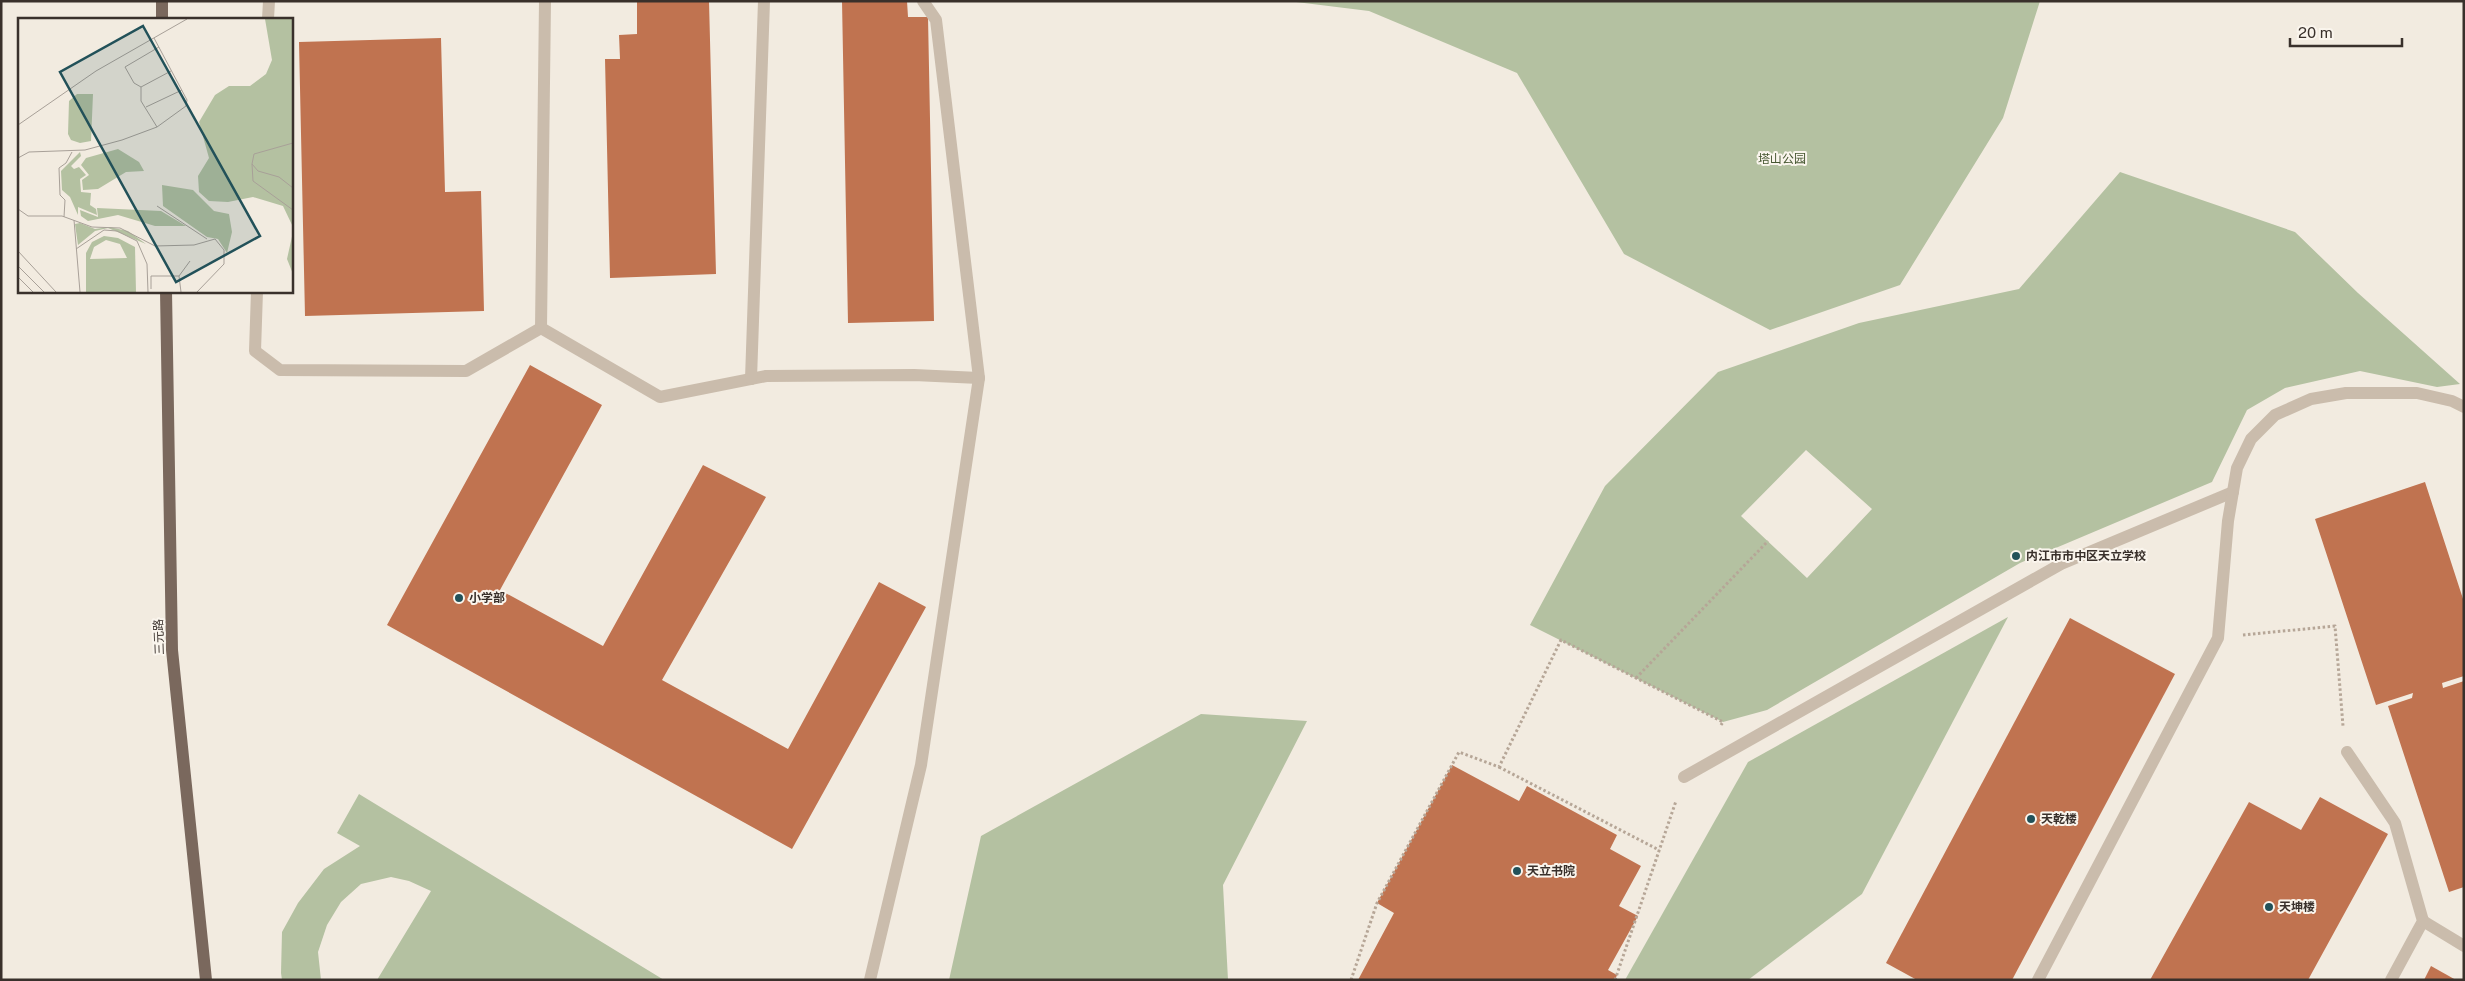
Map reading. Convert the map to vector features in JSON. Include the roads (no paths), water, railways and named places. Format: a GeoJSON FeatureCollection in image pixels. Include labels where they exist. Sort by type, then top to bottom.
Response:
{"type":"FeatureCollection","features":[{"type":"Feature","properties":{"kind":"main road"},"geometry":{"type":"LineString","coordinates":[[162,1],[162,18]]}},
{"type":"Feature","properties":{"kind":"main road","name":"三元路"},"geometry":{"type":"LineString","coordinates":[[166,292],[172,650],[206,980]]}},
{"type":"Feature","properties":{"kind":"street"},"geometry":{"type":"LineString","coordinates":[[268,18],[269,1]]}},
{"type":"Feature","properties":{"kind":"street"},"geometry":{"type":"LineString","coordinates":[[541,328],[544,1]]}},
{"type":"Feature","properties":{"kind":"street"},"geometry":{"type":"LineString","coordinates":[[751,379],[764,1]]}},
{"type":"Feature","properties":{"kind":"street"},"geometry":{"type":"LineString","coordinates":[[870,980],[921,765],[979,378],[936,20],[923,1]]}},
{"type":"Feature","properties":{"kind":"street"},"geometry":{"type":"LineString","coordinates":[[258,292],[255,351],[280,370],[466,371],[541,328]]}},
{"type":"Feature","properties":{"kind":"street"},"geometry":{"type":"LineString","coordinates":[[541,328],[660,397],[766,376],[914,375],[979,378]]}},
{"type":"Feature","properties":{"kind":"street"},"geometry":{"type":"LineString","coordinates":[[2038,980],[2218,638],[2220,589],[2233,492],[2237,468],[2251,439],[2275,415],[2312,399],[2346,393],[2417,393],[2464,407]]}},
{"type":"Feature","properties":{"kind":"street"},"geometry":{"type":"LineString","coordinates":[[1684,777],[2061,564],[2233,492]]}},
{"type":"Feature","properties":{"kind":"street"},"geometry":{"type":"LineString","coordinates":[[2347,752],[2395,823],[2423,921],[2464,946]]}},
{"type":"Feature","properties":{"kind":"street"},"geometry":{"type":"LineString","coordinates":[[2391,980],[2423,921]]}},
{"type":"Feature","properties":{"kind":"place","name":"内江市市中区天立学校"},"geometry":{"type":"Point","coordinates":[2016,556]}},
{"type":"Feature","properties":{"kind":"place","name":"小学部"},"geometry":{"type":"Point","coordinates":[459,598]}},
{"type":"Feature","properties":{"kind":"place","name":"天乾楼"},"geometry":{"type":"Point","coordinates":[2031,819]}},
{"type":"Feature","properties":{"kind":"place","name":"天立书院"},"geometry":{"type":"Point","coordinates":[1517,871]}},
{"type":"Feature","properties":{"kind":"place","name":"天坤楼"},"geometry":{"type":"Point","coordinates":[2269,907]}},
{"type":"Feature","properties":{"kind":"park label","name":"塔山公园"},"geometry":{"type":"Point","coordinates":[1782,159]}}]}
